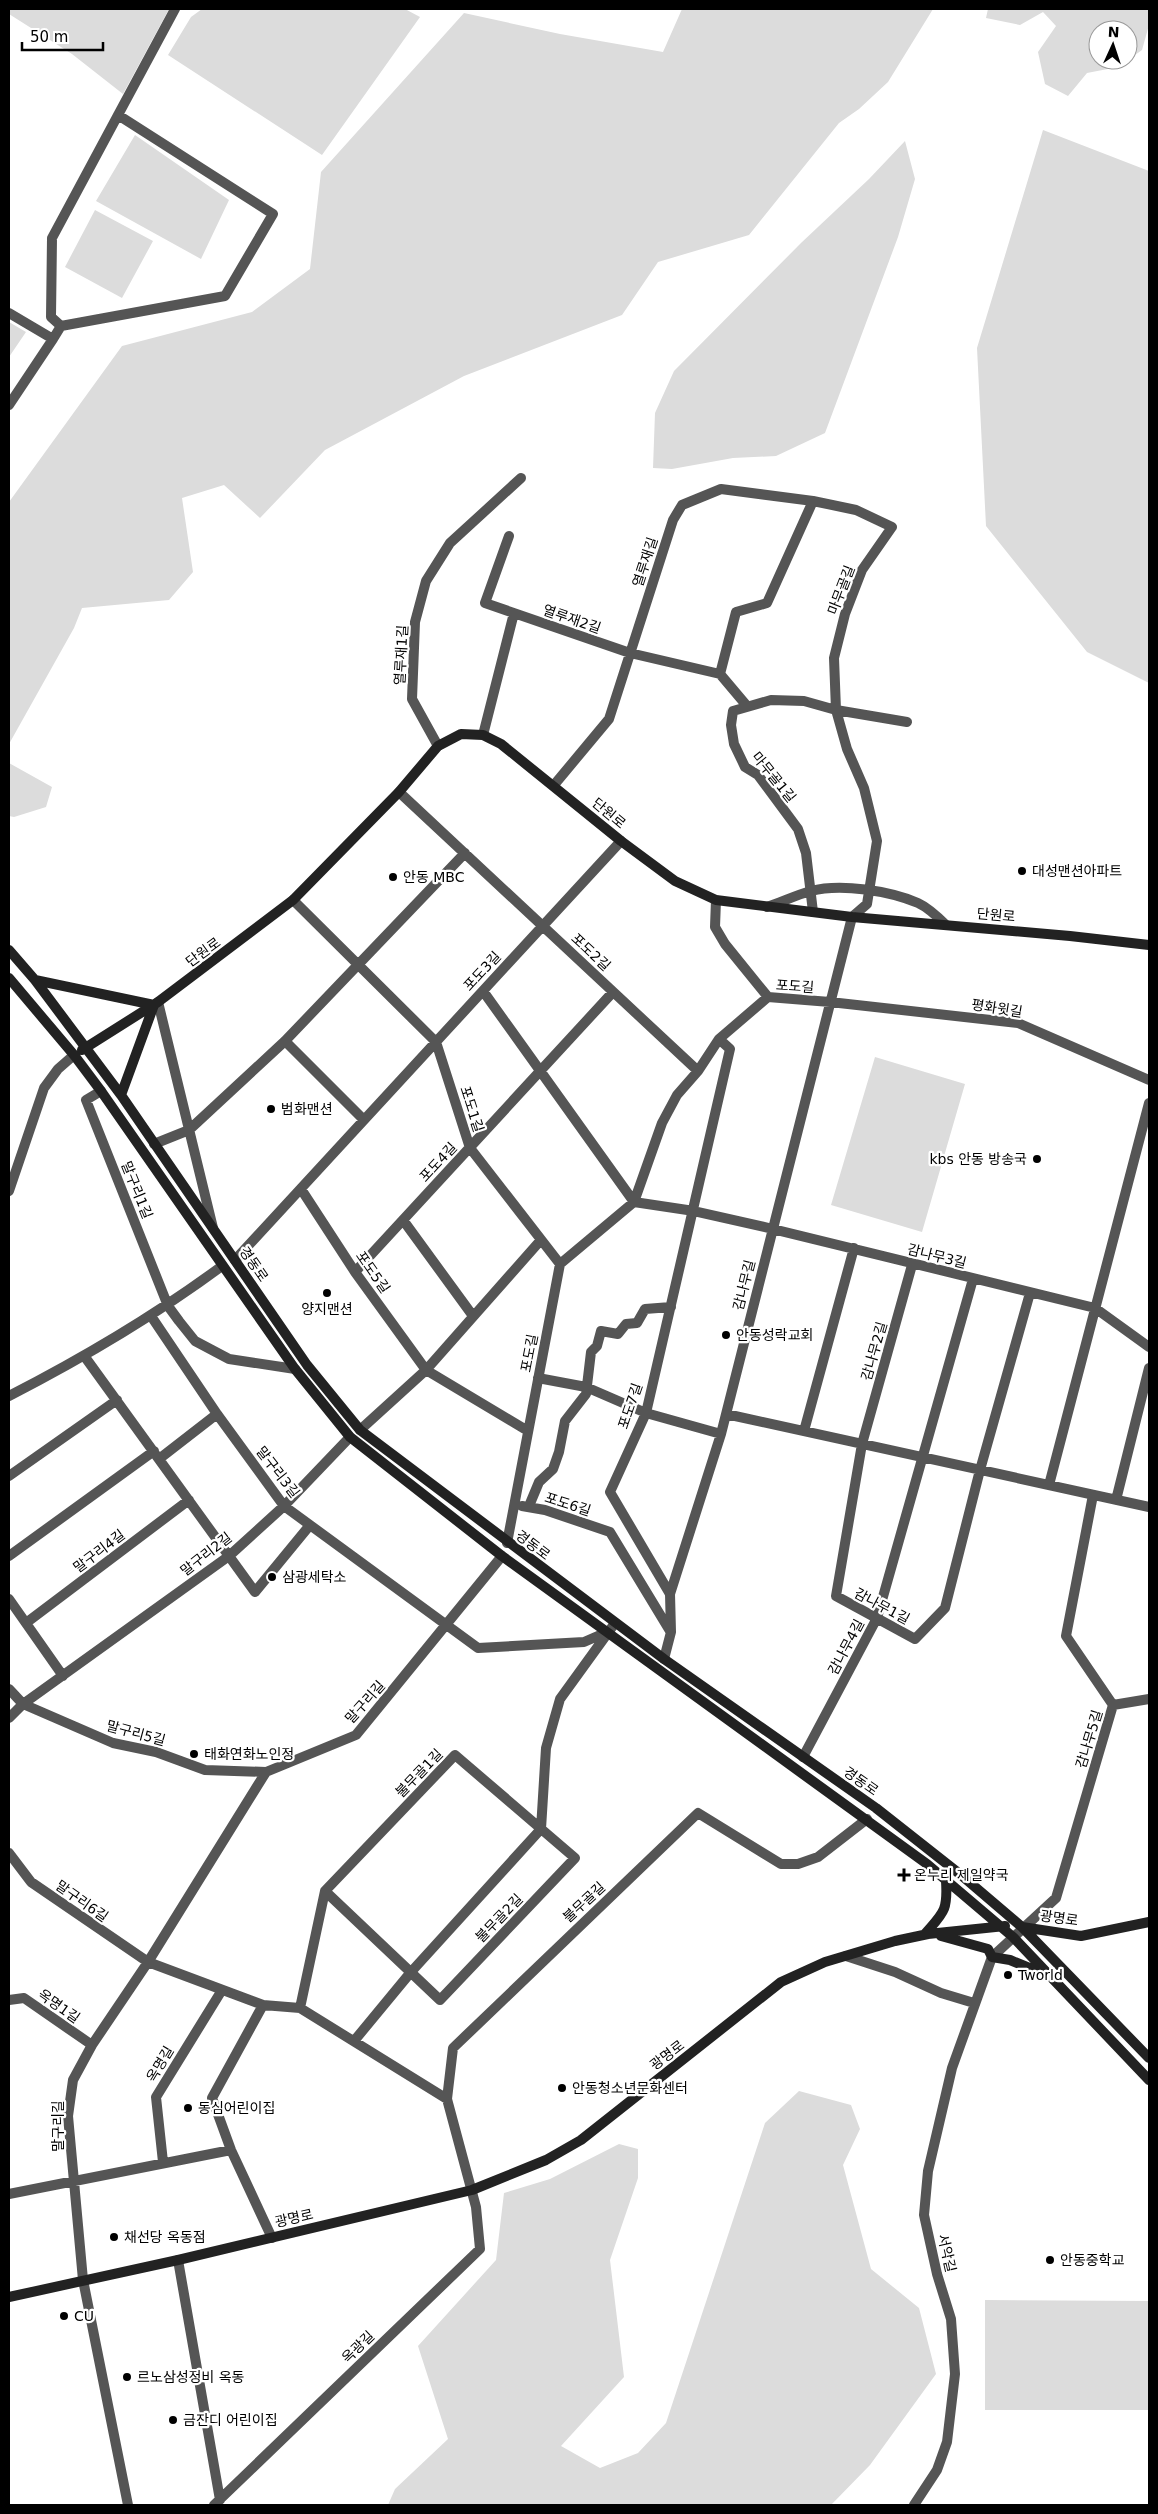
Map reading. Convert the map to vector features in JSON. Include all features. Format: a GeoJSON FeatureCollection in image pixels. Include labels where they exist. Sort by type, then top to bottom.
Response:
{"type":"FeatureCollection","features":[{"type":"Feature","properties":{"kind":"street"},"geometry":{"type":"LineString","coordinates":[[61,326],[51,317],[52,238],[175,9]]}},
{"type":"Feature","properties":{"kind":"street"},"geometry":{"type":"LineString","coordinates":[[9,405],[61,326],[226,296],[273,214],[118,115]]}},
{"type":"Feature","properties":{"kind":"street"},"geometry":{"type":"LineString","coordinates":[[9,313],[53,340]]}},
{"type":"Feature","properties":{"kind":"street","name":"열루재1길"},"geometry":{"type":"LineString","coordinates":[[438,746],[412,699],[415,622],[426,581],[450,543],[521,478]]}},
{"type":"Feature","properties":{"kind":"street","name":"열루재길"},"geometry":{"type":"LineString","coordinates":[[554,785],[609,719],[673,520],[682,505],[721,489],[813,501],[856,510]]}},
{"type":"Feature","properties":{"kind":"street"},"geometry":{"type":"LineString","coordinates":[[813,501],[767,603],[736,612],[720,674],[747,706],[771,700],[796,701],[907,722]]}},
{"type":"Feature","properties":{"kind":"street","name":"마무골길"},"geometry":{"type":"LineString","coordinates":[[852,917],[867,904],[877,841],[864,788],[846,749],[836,710],[834,658],[845,614],[862,570],[892,527],[856,510]]}},
{"type":"Feature","properties":{"kind":"street","name":"열루재2길"},"geometry":{"type":"LineString","coordinates":[[509,536],[485,603],[630,653],[720,674]]}},
{"type":"Feature","properties":{"kind":"street"},"geometry":{"type":"LineString","coordinates":[[483,735],[514,613]]}},
{"type":"Feature","properties":{"kind":"street","name":"마무골1길"},"geometry":{"type":"LineString","coordinates":[[747,706],[733,711],[731,725],[734,744],[746,767],[758,775],[798,829],[806,853],[813,912]]}},
{"type":"Feature","properties":{"kind":"street","name":"단원로"},"geometry":{"type":"LineString","coordinates":[[74,1055],[156,1003],[294,900],[399,792],[438,746],[461,734],[483,735],[502,744],[621,841],[676,881],[716,900],[852,917],[1149,945]]}},
{"type":"Feature","properties":{"kind":"street","name":"포도2길"},"geometry":{"type":"LineString","coordinates":[[399,792],[698,1071]]}},
{"type":"Feature","properties":{"kind":"street","name":"포도3길"},"geometry":{"type":"LineString","coordinates":[[235,1260],[621,841]]}},
{"type":"Feature","properties":{"kind":"street"},"geometry":{"type":"LineString","coordinates":[[154,1144],[189,1130],[285,1041],[359,966],[465,853]]}},
{"type":"Feature","properties":{"kind":"street"},"geometry":{"type":"LineString","coordinates":[[767,907],[812,891],[830,888],[870,890],[920,904],[946,925]]}},
{"type":"Feature","properties":{"kind":"street","name":"포도1길"},"geometry":{"type":"LineString","coordinates":[[294,900],[436,1042],[470,1148],[540,1241],[560,1264]]}},
{"type":"Feature","properties":{"kind":"street"},"geometry":{"type":"LineString","coordinates":[[716,900],[715,927],[725,944],[768,998]]}},
{"type":"Feature","properties":{"kind":"street","name":"감나무길"},"geometry":{"type":"LineString","coordinates":[[664,1659],[670,1632],[670,1594],[721,1434],[852,917]]}},
{"type":"Feature","properties":{"kind":"street","name":"경동로"},"geometry":{"type":"LineString","coordinates":[[9,950],[35,980],[86,1047],[307,1365],[360,1430],[615,1623],[876,1808],[961,1875],[1022,1927],[1149,2058]]}},
{"type":"Feature","properties":{"kind":"street","name":"경동로"},"geometry":{"type":"LineString","coordinates":[[9,978],[74,1055],[101,1091],[295,1369],[350,1437],[502,1556],[867,1819],[1002,1926],[1054,1978],[1149,2080]]}},
{"type":"Feature","properties":{"kind":"street"},"geometry":{"type":"LineString","coordinates":[[35,980],[156,1003]]}},
{"type":"Feature","properties":{"kind":"street"},"geometry":{"type":"LineString","coordinates":[[483,991],[634,1202],[694,1210],[773,1229]]}},
{"type":"Feature","properties":{"kind":"street","name":"포도4길"},"geometry":{"type":"LineString","coordinates":[[355,1272],[613,992]]}},
{"type":"Feature","properties":{"kind":"street","name":"포도길"},"geometry":{"type":"LineString","coordinates":[[634,1202],[662,1123],[678,1095],[698,1071],[719,1039],[768,998],[830,1002]]}},
{"type":"Feature","properties":{"kind":"street","name":"평화윗길"},"geometry":{"type":"LineString","coordinates":[[830,1002],[1018,1023],[1149,1080]]}},
{"type":"Feature","properties":{"kind":"street"},"geometry":{"type":"LineString","coordinates":[[121,1095],[156,1003]]}},
{"type":"Feature","properties":{"kind":"street"},"geometry":{"type":"LineString","coordinates":[[156,1003],[213,1229]]}},
{"type":"Feature","properties":{"kind":"street","name":"포도7길"},"geometry":{"type":"LineString","coordinates":[[670,1594],[610,1492],[646,1412],[730,1049],[719,1039]]}},
{"type":"Feature","properties":{"kind":"street"},"geometry":{"type":"LineString","coordinates":[[285,1041],[364,1120]]}},
{"type":"Feature","properties":{"kind":"street"},"geometry":{"type":"LineString","coordinates":[[9,1191],[44,1088],[58,1068],[74,1055]]}},
{"type":"Feature","properties":{"kind":"street","name":"말구리1길"},"geometry":{"type":"LineString","coordinates":[[101,1091],[86,1100],[168,1306],[195,1340],[229,1359],[295,1369]]}},
{"type":"Feature","properties":{"kind":"street"},"geometry":{"type":"LineString","coordinates":[[1049,1485],[1149,1103]]}},
{"type":"Feature","properties":{"kind":"street","name":"포도5길"},"geometry":{"type":"LineString","coordinates":[[301,1189],[355,1272],[426,1370],[528,1431]]}},
{"type":"Feature","properties":{"kind":"street"},"geometry":{"type":"LineString","coordinates":[[560,1264],[634,1202]]}},
{"type":"Feature","properties":{"kind":"street"},"geometry":{"type":"LineString","coordinates":[[403,1220],[473,1316]]}},
{"type":"Feature","properties":{"kind":"street","name":"감나무3길"},"geometry":{"type":"LineString","coordinates":[[773,1229],[854,1248],[912,1265],[1095,1308],[1149,1347]]}},
{"type":"Feature","properties":{"kind":"street"},"geometry":{"type":"LineString","coordinates":[[360,1430],[426,1370],[540,1241]]}},
{"type":"Feature","properties":{"kind":"street"},"geometry":{"type":"LineString","coordinates":[[804,1431],[854,1248]]}},
{"type":"Feature","properties":{"kind":"street","name":"포도길"},"geometry":{"type":"LineString","coordinates":[[507,1542],[560,1264]]}},
{"type":"Feature","properties":{"kind":"street","name":"감나무2길"},"geometry":{"type":"LineString","coordinates":[[862,1444],[912,1265]]}},
{"type":"Feature","properties":{"kind":"street"},"geometry":{"type":"LineString","coordinates":[[9,1396],[85,1356],[168,1306],[222,1266]]}},
{"type":"Feature","properties":{"kind":"street"},"geometry":{"type":"LineString","coordinates":[[922,1457],[973,1279]]}},
{"type":"Feature","properties":{"kind":"street"},"geometry":{"type":"LineString","coordinates":[[980,1470],[1030,1293]]}},
{"type":"Feature","properties":{"kind":"street","name":"포도6길"},"geometry":{"type":"LineString","coordinates":[[670,1632],[610,1532],[528,1506],[539,1482],[552,1469],[559,1452],[565,1420],[586,1394],[591,1352],[597,1346],[601,1331],[618,1334],[626,1324],[636,1323],[644,1309],[671,1307]]}},
{"type":"Feature","properties":{"kind":"street","name":"말구리3길"},"geometry":{"type":"LineString","coordinates":[[151,1316],[217,1414],[284,1506],[478,1648],[584,1642],[607,1632]]}},
{"type":"Feature","properties":{"kind":"street"},"geometry":{"type":"LineString","coordinates":[[85,1356],[255,1592],[310,1525]]}},
{"type":"Feature","properties":{"kind":"street"},"geometry":{"type":"LineString","coordinates":[[1116,1500],[1149,1368]]}},
{"type":"Feature","properties":{"kind":"street"},"geometry":{"type":"LineString","coordinates":[[538,1378],[586,1387],[646,1412],[721,1434]]}},
{"type":"Feature","properties":{"kind":"street"},"geometry":{"type":"LineString","coordinates":[[9,1476],[117,1400]]}},
{"type":"Feature","properties":{"kind":"street"},"geometry":{"type":"LineString","coordinates":[[9,1556],[217,1414]]}},
{"type":"Feature","properties":{"kind":"street"},"geometry":{"type":"LineString","coordinates":[[726,1414],[1149,1507]]}},
{"type":"Feature","properties":{"kind":"street","name":"말구리2길"},"geometry":{"type":"LineString","coordinates":[[9,1718],[23,1704],[229,1556],[284,1506],[350,1437]]}},
{"type":"Feature","properties":{"kind":"street","name":"감나무1길"},"geometry":{"type":"LineString","coordinates":[[862,1444],[836,1596],[915,1639],[946,1608],[980,1470]]}},
{"type":"Feature","properties":{"kind":"street","name":"감나무4길"},"geometry":{"type":"LineString","coordinates":[[803,1757],[877,1618],[922,1457]]}},
{"type":"Feature","properties":{"kind":"street","name":"감나무5길"},"geometry":{"type":"LineString","coordinates":[[1022,1927],[1056,1898],[1113,1705],[1066,1636],[1093,1495]]}},
{"type":"Feature","properties":{"kind":"street","name":"말구리4길"},"geometry":{"type":"LineString","coordinates":[[26,1623],[189,1500]]}},
{"type":"Feature","properties":{"kind":"street"},"geometry":{"type":"LineString","coordinates":[[514,1506],[528,1506]]}},
{"type":"Feature","properties":{"kind":"street","name":"말구리길"},"geometry":{"type":"LineString","coordinates":[[83,2280],[68,2116],[73,2080],[92,2046],[148,1962],[266,1772],[356,1735],[502,1556]]}},
{"type":"Feature","properties":{"kind":"street"},"geometry":{"type":"LineString","coordinates":[[9,1599],[64,1676]]}},
{"type":"Feature","properties":{"kind":"street"},"geometry":{"type":"LineString","coordinates":[[354,2041],[410,1972],[541,1829],[546,1748],[560,1700],[615,1623]]}},
{"type":"Feature","properties":{"kind":"street","name":"말구리5길"},"geometry":{"type":"LineString","coordinates":[[9,1689],[23,1704],[113,1744],[156,1752],[205,1770],[266,1772]]}},
{"type":"Feature","properties":{"kind":"street"},"geometry":{"type":"LineString","coordinates":[[1113,1705],[1149,1699]]}},
{"type":"Feature","properties":{"kind":"street","name":"불무골1길"},"geometry":{"type":"LineString","coordinates":[[325,1891],[456,1755],[541,1829]]}},
{"type":"Feature","properties":{"kind":"street","name":"불무골길"},"geometry":{"type":"LineString","coordinates":[[472,2190],[447,2099],[453,2048],[698,1813],[780,1864],[798,1864],[818,1857],[867,1819]]}},
{"type":"Feature","properties":{"kind":"street","name":"불무골2길"},"geometry":{"type":"LineString","coordinates":[[410,1972],[440,2000],[575,1858],[541,1829]]}},
{"type":"Feature","properties":{"kind":"street","name":"말구리6길"},"geometry":{"type":"LineString","coordinates":[[9,1853],[31,1882],[148,1962]]}},
{"type":"Feature","properties":{"kind":"street"},"geometry":{"type":"LineString","coordinates":[[926,1935],[947,1905],[946,1881]]}},
{"type":"Feature","properties":{"kind":"street"},"geometry":{"type":"LineString","coordinates":[[325,1891],[410,1972]]}},
{"type":"Feature","properties":{"kind":"street"},"geometry":{"type":"LineString","coordinates":[[300,2008],[325,1891]]}},
{"type":"Feature","properties":{"kind":"street","name":"광명로"},"geometry":{"type":"LineString","coordinates":[[9,2297],[178,2260],[472,2190],[546,2160],[581,2140],[781,1982],[825,1962],[926,1935],[1002,1926],[1022,1927],[1081,1936],[1149,1922]]}},
{"type":"Feature","properties":{"kind":"street","name":"서악길"},"geometry":{"type":"LineString","coordinates":[[914,2505],[937,2470],[946,2442],[955,2374],[950,2319],[937,2274],[924,2215],[928,2172],[952,2068],[974,2003],[992,1957],[1022,1927]]}},
{"type":"Feature","properties":{"kind":"street"},"geometry":{"type":"LineString","coordinates":[[926,1935],[951,1938],[988,1949],[992,1957],[1010,1960],[1054,1978]]}},
{"type":"Feature","properties":{"kind":"street"},"geometry":{"type":"LineString","coordinates":[[846,1956],[895,1972],[942,1993],[974,2003]]}},
{"type":"Feature","properties":{"kind":"street"},"geometry":{"type":"LineString","coordinates":[[148,1962],[263,2005],[300,2008],[447,2099]]}},
{"type":"Feature","properties":{"kind":"street","name":"옥명길"},"geometry":{"type":"LineString","coordinates":[[163,2162],[156,2097],[222,1990]]}},
{"type":"Feature","properties":{"kind":"street","name":"옥명1길"},"geometry":{"type":"LineString","coordinates":[[9,2000],[24,1998],[92,2046]]}},
{"type":"Feature","properties":{"kind":"street"},"geometry":{"type":"LineString","coordinates":[[263,2005],[212,2098],[230,2150],[272,2238]]}},
{"type":"Feature","properties":{"kind":"street"},"geometry":{"type":"LineString","coordinates":[[9,2194],[230,2150]]}},
{"type":"Feature","properties":{"kind":"street","name":"옥광길"},"geometry":{"type":"LineString","coordinates":[[217,2502],[480,2249],[476,2207],[472,2190]]}},
{"type":"Feature","properties":{"kind":"street"},"geometry":{"type":"LineString","coordinates":[[178,2260],[217,2502]]}},
{"type":"Feature","properties":{"kind":"street"},"geometry":{"type":"LineString","coordinates":[[83,2280],[128,2505]]}},
{"type":"Feature","properties":{"kind":"shaded area"},"geometry":{"type":"Polygon","coordinates":[[[9,9],[169,9],[123,94],[72,54],[9,14],[9,9]]]}},
{"type":"Feature","properties":{"kind":"shaded area"},"geometry":{"type":"Polygon","coordinates":[[[202,9],[405,9],[420,17],[322,155],[168,55],[191,17],[202,9]]]}},
{"type":"Feature","properties":{"kind":"shaded area"},"geometry":{"type":"Polygon","coordinates":[[[682,9],[933,9],[888,82],[859,109],[839,123],[749,235],[658,262],[622,315],[464,376],[325,450],[260,518],[224,485],[182,498],[193,572],[169,600],[82,608],[74,628],[9,744],[9,502],[122,346],[252,312],[310,269],[321,172],[464,13],[560,34],[663,52],[682,9]]]}},
{"type":"Feature","properties":{"kind":"shaded area"},"geometry":{"type":"Polygon","coordinates":[[[988,9],[1149,9],[1149,25],[1142,50],[1138,53],[1138,20],[1088,20],[1088,70],[1102,70],[1087,73],[1068,96],[1045,84],[1038,52],[1056,26],[1043,12],[1020,25],[986,18],[988,9]]]}},
{"type":"Feature","properties":{"kind":"shaded area"},"geometry":{"type":"Polygon","coordinates":[[[1043,130],[1149,171],[1149,683],[1087,652],[986,526],[977,348],[1043,130]]]}},
{"type":"Feature","properties":{"kind":"shaded area"},"geometry":{"type":"Polygon","coordinates":[[[135,135],[229,200],[201,259],[96,201],[135,135]]]}},
{"type":"Feature","properties":{"kind":"shaded area"},"geometry":{"type":"Polygon","coordinates":[[[905,141],[915,179],[898,237],[825,433],[776,456],[733,458],[672,469],[653,468],[655,413],[674,371],[801,243],[869,179],[905,141]]]}},
{"type":"Feature","properties":{"kind":"shaded area"},"geometry":{"type":"Polygon","coordinates":[[[95,210],[153,241],[122,298],[65,267],[95,210]]]}},
{"type":"Feature","properties":{"kind":"shaded area"},"geometry":{"type":"Polygon","coordinates":[[[9,322],[26,332],[9,357],[9,322]]]}},
{"type":"Feature","properties":{"kind":"shaded area"},"geometry":{"type":"Polygon","coordinates":[[[9,763],[52,787],[46,807],[14,817],[9,816],[9,763]]]}},
{"type":"Feature","properties":{"kind":"shaded area"},"geometry":{"type":"Polygon","coordinates":[[[875,1057],[965,1084],[922,1232],[831,1205],[875,1057]]]}},
{"type":"Feature","properties":{"kind":"shaded area"},"geometry":{"type":"Polygon","coordinates":[[[799,2091],[851,2105],[860,2129],[843,2165],[871,2269],[919,2308],[936,2374],[870,2465],[831,2505],[388,2505],[395,2489],[448,2439],[418,2346],[496,2260],[504,2193],[550,2179],[619,2144],[638,2149],[638,2178],[610,2260],[624,2377],[561,2446],[600,2468],[638,2453],[666,2423],[765,2123],[799,2091]]]}},
{"type":"Feature","properties":{"kind":"shaded area"},"geometry":{"type":"Polygon","coordinates":[[[985,2300],[1149,2301],[1149,2410],[985,2410],[985,2300]]]}},
{"type":"Feature","properties":{"kind":"place","name":"대성맨션아파트"},"geometry":{"type":"Point","coordinates":[1022,871]}},
{"type":"Feature","properties":{"kind":"place","name":"안동 MBC"},"geometry":{"type":"Point","coordinates":[393,877]}},
{"type":"Feature","properties":{"kind":"place","name":"범화맨션"},"geometry":{"type":"Point","coordinates":[271,1109]}},
{"type":"Feature","properties":{"kind":"place","name":"kbs 안동 방송국"},"geometry":{"type":"Point","coordinates":[1037,1159]}},
{"type":"Feature","properties":{"kind":"place","name":"양지맨션"},"geometry":{"type":"Point","coordinates":[327,1293]}},
{"type":"Feature","properties":{"kind":"place","name":"안동성락교회"},"geometry":{"type":"Point","coordinates":[726,1335]}},
{"type":"Feature","properties":{"kind":"place","name":"삼광세탁소"},"geometry":{"type":"Point","coordinates":[272,1577]}},
{"type":"Feature","properties":{"kind":"place","name":"태화연화노인정"},"geometry":{"type":"Point","coordinates":[194,1754]}},
{"type":"Feature","properties":{"kind":"place","name":"온누리 제일약국"},"geometry":{"type":"Point","coordinates":[904,1875]}},
{"type":"Feature","properties":{"kind":"place","name":"Tworld"},"geometry":{"type":"Point","coordinates":[1008,1975]}},
{"type":"Feature","properties":{"kind":"place","name":"안동청소년문화센터"},"geometry":{"type":"Point","coordinates":[562,2088]}},
{"type":"Feature","properties":{"kind":"place","name":"동심어린이집"},"geometry":{"type":"Point","coordinates":[188,2108]}},
{"type":"Feature","properties":{"kind":"place","name":"채선당 옥동점"},"geometry":{"type":"Point","coordinates":[114,2237]}},
{"type":"Feature","properties":{"kind":"place","name":"안동중학교"},"geometry":{"type":"Point","coordinates":[1050,2260]}},
{"type":"Feature","properties":{"kind":"place","name":"CU"},"geometry":{"type":"Point","coordinates":[64,2316]}},
{"type":"Feature","properties":{"kind":"place","name":"르노삼성정비 옥동"},"geometry":{"type":"Point","coordinates":[127,2377]}},
{"type":"Feature","properties":{"kind":"place","name":"금잔디 어린이집"},"geometry":{"type":"Point","coordinates":[173,2420]}}]}
